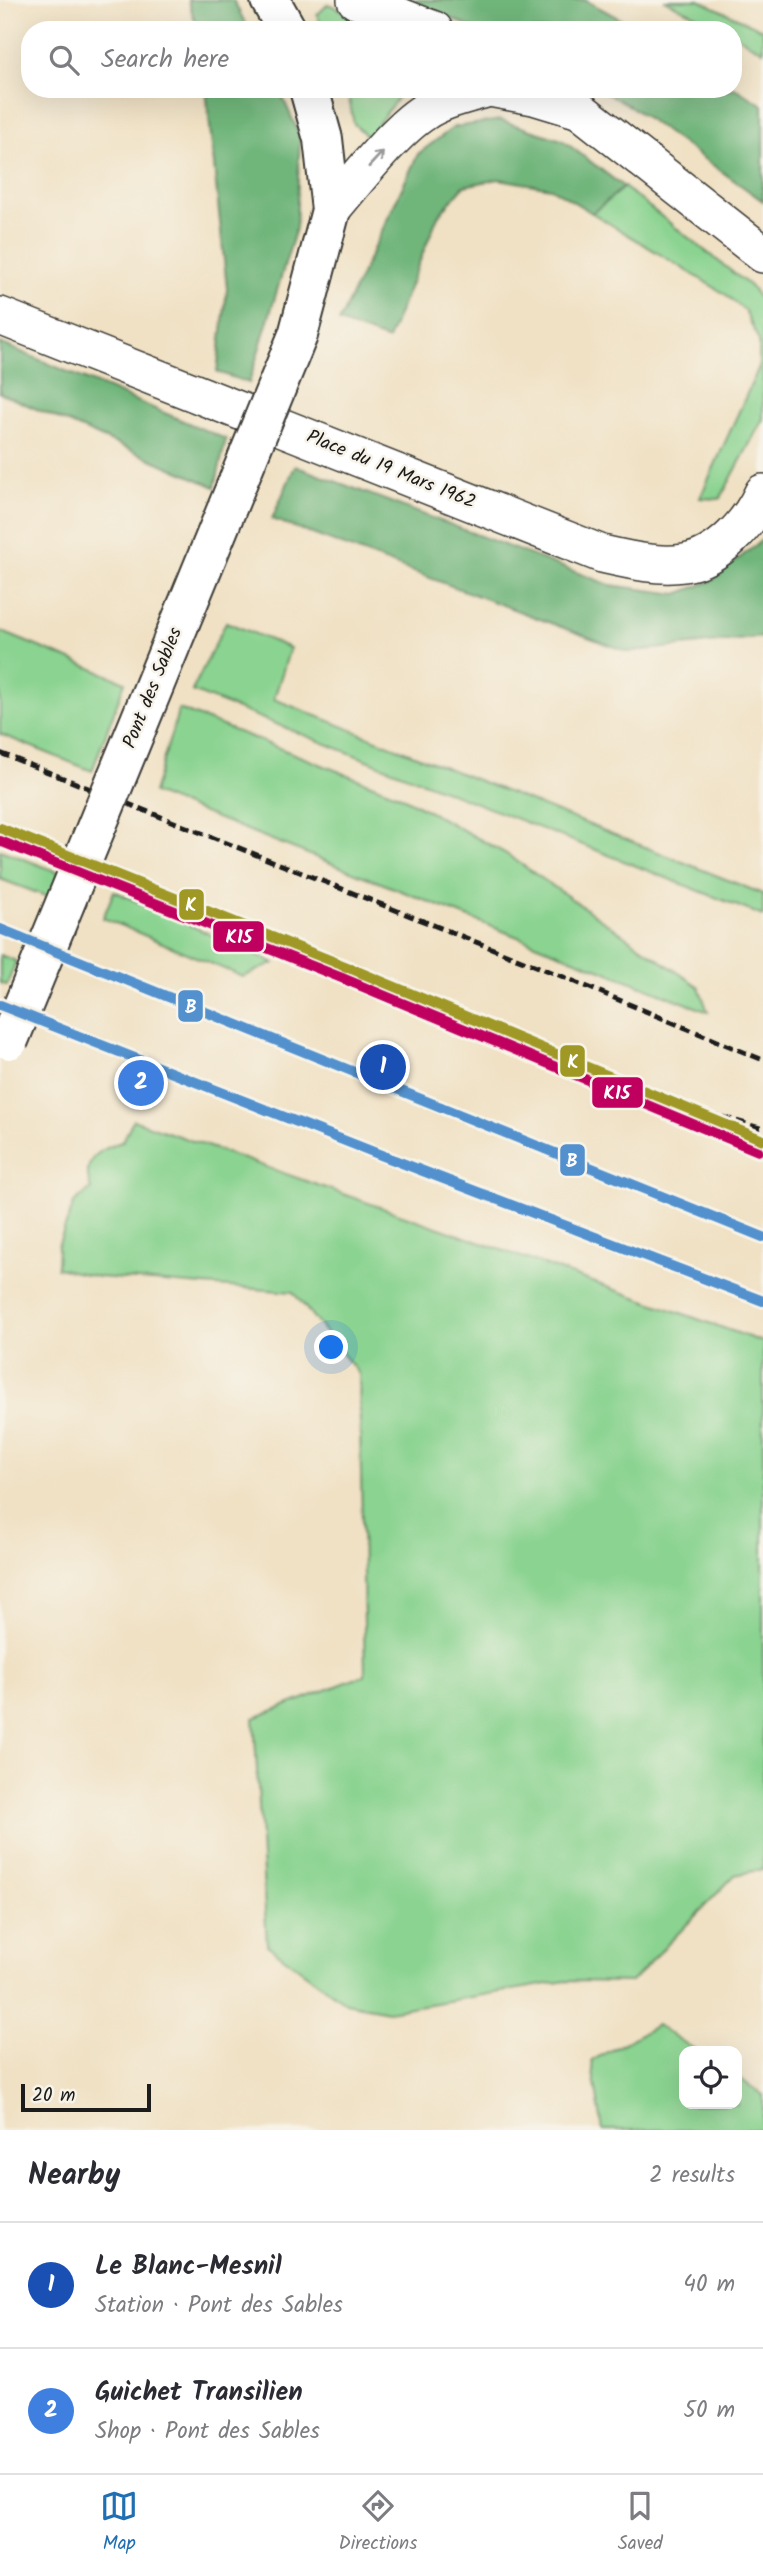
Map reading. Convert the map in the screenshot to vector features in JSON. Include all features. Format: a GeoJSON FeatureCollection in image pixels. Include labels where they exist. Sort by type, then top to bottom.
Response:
{"type":"FeatureCollection","features":[{"type":"Feature","properties":{"kind":"main road"},"geometry":{"type":"LineString","coordinates":[[270,0],[283,21]]}},
{"type":"Feature","properties":{"kind":"main road"},"geometry":{"type":"LineString","coordinates":[[312,98],[323,139],[331,210]]}},
{"type":"Feature","properties":{"kind":"main road","name":"Pont des Sables"},"geometry":{"type":"LineString","coordinates":[[5,1051],[298,335],[331,210]]}},
{"type":"Feature","properties":{"kind":"street"},"geometry":{"type":"LineString","coordinates":[[356,0],[411,21]]}},
{"type":"Feature","properties":{"kind":"street"},"geometry":{"type":"LineString","coordinates":[[331,210],[397,137],[424,112],[454,98]]}},
{"type":"Feature","properties":{"kind":"street"},"geometry":{"type":"LineString","coordinates":[[567,100],[763,254]]}},
{"type":"Feature","properties":{"kind":"street","name":"Place du 19 Mars 1962"},"geometry":{"type":"LineString","coordinates":[[0,316],[602,554],[661,564],[687,563],[712,551],[735,535],[754,512],[763,493]]}},
{"type":"Feature","properties":{"kind":"green space"},"geometry":{"type":"Polygon","coordinates":[[[188,0],[233,0],[244,21],[195,21],[188,0]]]}},
{"type":"Feature","properties":{"kind":"green space"},"geometry":{"type":"Polygon","coordinates":[[[410,0],[585,0],[624,21],[457,21],[410,0]]]}},
{"type":"Feature","properties":{"kind":"green space"},"geometry":{"type":"Polygon","coordinates":[[[664,0],[699,0],[763,30],[763,51],[742,39],[742,21],[707,21],[664,0]]]}},
{"type":"Feature","properties":{"kind":"green space"},"geometry":{"type":"Polygon","coordinates":[[[328,4],[367,21],[319,21],[317,15],[328,4]]]}},
{"type":"Feature","properties":{"kind":"green space"},"geometry":{"type":"Polygon","coordinates":[[[742,92],[763,105],[763,201],[615,98],[742,98],[742,92]]]}},
{"type":"Feature","properties":{"kind":"green space"},"geometry":{"type":"Polygon","coordinates":[[[207,98],[283,98],[300,136],[296,228],[249,383],[217,372],[227,289],[207,98]]]}},
{"type":"Feature","properties":{"kind":"green space"},"geometry":{"type":"Polygon","coordinates":[[[349,98],[397,98],[368,137],[354,124],[349,98]]]}},
{"type":"Feature","properties":{"kind":"green space"},"geometry":{"type":"Polygon","coordinates":[[[500,120],[562,140],[624,187],[592,213],[551,188],[499,179],[464,186],[438,216],[388,340],[339,322],[418,154],[454,127],[500,120]]]}},
{"type":"Feature","properties":{"kind":"green space"},"geometry":{"type":"Polygon","coordinates":[[[624,187],[750,286],[763,303],[763,419],[720,499],[700,498],[759,367],[759,341],[745,311],[725,294],[592,213],[624,187]]]}},
{"type":"Feature","properties":{"kind":"green space"},"geometry":{"type":"Polygon","coordinates":[[[0,343],[226,439],[215,487],[0,393],[0,343]]]}},
{"type":"Feature","properties":{"kind":"green space"},"geometry":{"type":"Polygon","coordinates":[[[295,466],[610,585],[677,594],[711,581],[763,539],[763,637],[628,652],[272,519],[295,466]]]}},
{"type":"Feature","properties":{"kind":"green space"},"geometry":{"type":"Polygon","coordinates":[[[226,622],[290,648],[274,699],[763,894],[763,916],[192,691],[226,622]]]}},
{"type":"Feature","properties":{"kind":"green space"},"geometry":{"type":"Polygon","coordinates":[[[0,631],[125,682],[92,771],[0,734],[0,631]]]}},
{"type":"Feature","properties":{"kind":"green space"},"geometry":{"type":"Polygon","coordinates":[[[179,709],[399,795],[505,853],[699,987],[708,1012],[153,793],[179,709]]]}},
{"type":"Feature","properties":{"kind":"green space"},"geometry":{"type":"Polygon","coordinates":[[[0,850],[61,873],[48,897],[0,879],[0,850]]]}},
{"type":"Feature","properties":{"kind":"green space"},"geometry":{"type":"Polygon","coordinates":[[[114,891],[274,963],[243,977],[103,918],[114,891]]]}},
{"type":"Feature","properties":{"kind":"green space"},"geometry":{"type":"Polygon","coordinates":[[[0,955],[16,961],[7,985],[0,983],[0,955]]]}},
{"type":"Feature","properties":{"kind":"green space"},"geometry":{"type":"Polygon","coordinates":[[[133,1120],[763,1342],[763,1869],[735,1875],[631,1982],[566,1981],[388,2011],[346,2003],[267,1945],[254,1718],[365,1675],[359,1374],[293,1292],[98,1277],[57,1268],[58,1246],[74,1203],[91,1189],[88,1178],[90,1163],[99,1152],[123,1141],[133,1120]]]}},
{"type":"Feature","properties":{"kind":"green space"},"geometry":{"type":"Polygon","coordinates":[[[657,2025],[689,2046],[679,2046],[679,2109],[742,2109],[742,2080],[763,2095],[763,2130],[603,2130],[591,2061],[657,2025]]]}},
{"type":"Feature","properties":{"kind":"railway"},"geometry":{"type":"LineString","coordinates":[[0,753],[554,973],[763,1060]]}},
{"type":"Feature","properties":{"kind":"railway"},"geometry":{"type":"LineString","coordinates":[[596,1069],[716,1115],[763,1129]]}},
{"type":"Feature","properties":{"kind":"transit line","name":"K"},"geometry":{"type":"LineString","coordinates":[[0,828],[347,967],[763,1140]]}},
{"type":"Feature","properties":{"kind":"transit line","name":"K15"},"geometry":{"type":"LineString","coordinates":[[0,841],[342,978],[758,1151]]}},
{"type":"Feature","properties":{"kind":"transit line","name":"B"},"geometry":{"type":"LineString","coordinates":[[0,929],[763,1237]]}},
{"type":"Feature","properties":{"kind":"transit line","name":"B"},"geometry":{"type":"LineString","coordinates":[[0,1005],[763,1301]]}},
{"type":"Feature","properties":{"kind":"place","name":"Le Blanc-Mesnil"},"geometry":{"type":"Point","coordinates":[383,1067]}},
{"type":"Feature","properties":{"kind":"place","name":"Guichet Transilien"},"geometry":{"type":"Point","coordinates":[141,1083]}}]}
